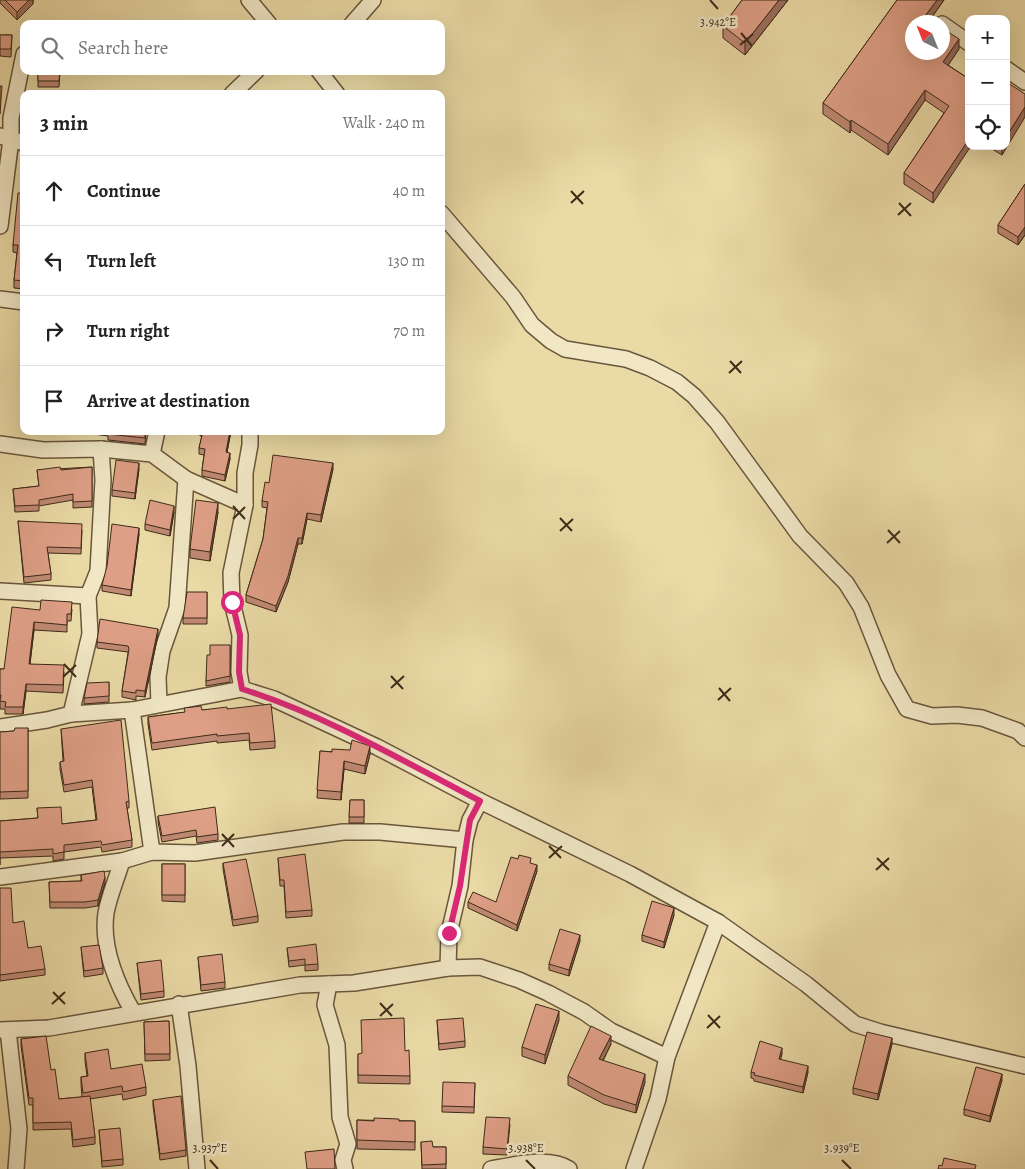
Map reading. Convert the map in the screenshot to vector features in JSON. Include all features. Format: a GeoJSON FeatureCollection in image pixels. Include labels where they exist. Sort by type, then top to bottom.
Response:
{"type":"FeatureCollection","features":[{"type":"Feature","properties":{"kind":"street"},"geometry":{"type":"LineString","coordinates":[[249,0],[266,20]]}},
{"type":"Feature","properties":{"kind":"street"},"geometry":{"type":"LineString","coordinates":[[356,20],[374,0]]}},
{"type":"Feature","properties":{"kind":"street"},"geometry":{"type":"LineString","coordinates":[[950,29],[965,39]]}},
{"type":"Feature","properties":{"kind":"street"},"geometry":{"type":"LineString","coordinates":[[1010,72],[1025,82]]}},
{"type":"Feature","properties":{"kind":"street"},"geometry":{"type":"LineString","coordinates":[[0,226],[11,140],[11,118],[20,74]]}},
{"type":"Feature","properties":{"kind":"street"},"geometry":{"type":"LineString","coordinates":[[236,90],[252,75]]}},
{"type":"Feature","properties":{"kind":"street"},"geometry":{"type":"LineString","coordinates":[[322,75],[334,90]]}},
{"type":"Feature","properties":{"kind":"street"},"geometry":{"type":"LineString","coordinates":[[445,218],[512,297],[532,325],[551,341],[565,349],[617,357],[642,365],[677,382],[694,396],[717,422],[800,536],[846,583],[861,608],[888,675],[907,709],[932,716],[957,714],[982,718],[1018,731],[1025,738]]}},
{"type":"Feature","properties":{"kind":"street"},"geometry":{"type":"LineString","coordinates":[[0,299],[20,302]]}},
{"type":"Feature","properties":{"kind":"street"},"geometry":{"type":"LineString","coordinates":[[152,454],[156,435]]}},
{"type":"Feature","properties":{"kind":"street"},"geometry":{"type":"LineString","coordinates":[[242,689],[239,672],[240,635],[232,602],[231,573],[245,505],[244,473],[250,445],[250,435]]}},
{"type":"Feature","properties":{"kind":"street"},"geometry":{"type":"LineString","coordinates":[[0,444],[43,450],[102,449],[152,454],[186,479],[245,505]]}},
{"type":"Feature","properties":{"kind":"street"},"geometry":{"type":"LineString","coordinates":[[71,714],[90,634],[88,596],[98,571],[102,449]]}},
{"type":"Feature","properties":{"kind":"street"},"geometry":{"type":"LineString","coordinates":[[159,704],[158,677],[162,651],[177,608],[186,479]]}},
{"type":"Feature","properties":{"kind":"street"},"geometry":{"type":"LineString","coordinates":[[0,591],[88,596]]}},
{"type":"Feature","properties":{"kind":"street"},"geometry":{"type":"LineString","coordinates":[[0,727],[47,720],[71,714],[132,710],[242,689],[274,699],[377,747],[480,801],[630,874],[718,922],[806,984],[855,1024],[880,1032],[1025,1066]]}},
{"type":"Feature","properties":{"kind":"street"},"geometry":{"type":"LineString","coordinates":[[132,710],[152,852]]}},
{"type":"Feature","properties":{"kind":"street"},"geometry":{"type":"LineString","coordinates":[[448,968],[449,933],[460,886],[465,840],[470,820],[480,801]]}},
{"type":"Feature","properties":{"kind":"street"},"geometry":{"type":"LineString","coordinates":[[0,877],[122,861],[152,852],[195,853],[343,832],[380,832],[465,840]]}},
{"type":"Feature","properties":{"kind":"street"},"geometry":{"type":"LineString","coordinates":[[122,861],[106,914],[107,935],[114,971],[120,989],[133,1012]]}},
{"type":"Feature","properties":{"kind":"street"},"geometry":{"type":"LineString","coordinates":[[634,1169],[658,1099],[667,1057],[718,922]]}},
{"type":"Feature","properties":{"kind":"street"},"geometry":{"type":"LineString","coordinates":[[16,1169],[19,1129],[4,1030],[49,1028],[178,1004],[300,985],[354,983],[448,968],[480,967],[519,980],[584,1012],[611,1031],[667,1057]]}},
{"type":"Feature","properties":{"kind":"street"},"geometry":{"type":"LineString","coordinates":[[329,984],[325,1005],[337,1045],[340,1117],[348,1144],[343,1160],[345,1169]]}},
{"type":"Feature","properties":{"kind":"street"},"geometry":{"type":"LineString","coordinates":[[178,1004],[188,1066],[196,1169]]}},
{"type":"Feature","properties":{"kind":"street"},"geometry":{"type":"LineString","coordinates":[[491,1169],[545,1163],[566,1168]]}},
{"type":"Feature","properties":{"kind":"building"},"geometry":{"type":"Polygon","coordinates":[[[5,0],[29,0],[17,12],[5,0]]]}},
{"type":"Feature","properties":{"kind":"building"},"geometry":{"type":"Polygon","coordinates":[[[742,0],[779,0],[745,43],[723,26],[742,0]]]}},
{"type":"Feature","properties":{"kind":"building"},"geometry":{"type":"Polygon","coordinates":[[[897,0],[937,0],[926,15],[905,15],[905,60],[944,60],[943,62],[965,76],[965,145],[933,193],[904,173],[949,106],[925,90],[888,144],[851,120],[850,122],[823,103],[897,0]]]}},
{"type":"Feature","properties":{"kind":"building"},"geometry":{"type":"Polygon","coordinates":[[[950,33],[959,39],[950,52],[950,33]]]}},
{"type":"Feature","properties":{"kind":"building"},"geometry":{"type":"Polygon","coordinates":[[[0,35],[12,35],[11,49],[0,49],[0,35]]]}},
{"type":"Feature","properties":{"kind":"building"},"geometry":{"type":"Polygon","coordinates":[[[38,75],[60,75],[59,81],[38,81],[38,75]]]}},
{"type":"Feature","properties":{"kind":"building"},"geometry":{"type":"Polygon","coordinates":[[[1010,84],[1025,94],[1025,107],[1010,131],[1010,84]]]}},
{"type":"Feature","properties":{"kind":"building"},"geometry":{"type":"Polygon","coordinates":[[[0,86],[2,86],[0,114],[0,86]]]}},
{"type":"Feature","properties":{"kind":"building"},"geometry":{"type":"Polygon","coordinates":[[[1025,184],[1025,227],[1018,237],[998,225],[1025,184]]]}},
{"type":"Feature","properties":{"kind":"building"},"geometry":{"type":"Polygon","coordinates":[[[18,193],[20,193],[20,281],[14,280],[18,245],[13,245],[18,193]]]}},
{"type":"Feature","properties":{"kind":"building"},"geometry":{"type":"Polygon","coordinates":[[[117,435],[145,435],[145,438],[117,435]]]}},
{"type":"Feature","properties":{"kind":"building"},"geometry":{"type":"Polygon","coordinates":[[[202,435],[229,435],[226,452],[230,453],[225,475],[202,470],[205,449],[199,448],[202,435]]]}},
{"type":"Feature","properties":{"kind":"building"},"geometry":{"type":"Polygon","coordinates":[[[273,455],[333,463],[321,515],[307,513],[302,538],[298,538],[288,576],[276,606],[246,595],[263,539],[268,502],[262,501],[265,482],[269,483],[273,455]]]}},
{"type":"Feature","properties":{"kind":"building"},"geometry":{"type":"Polygon","coordinates":[[[116,460],[139,463],[135,493],[112,490],[116,460]]]}},
{"type":"Feature","properties":{"kind":"building"},"geometry":{"type":"Polygon","coordinates":[[[60,467],[61,470],[92,467],[92,501],[73,502],[73,494],[39,500],[39,505],[15,506],[13,489],[39,486],[37,470],[60,467]]]}},
{"type":"Feature","properties":{"kind":"building"},"geometry":{"type":"Polygon","coordinates":[[[150,500],[174,506],[170,530],[145,524],[150,500]]]}},
{"type":"Feature","properties":{"kind":"building"},"geometry":{"type":"Polygon","coordinates":[[[196,500],[218,503],[210,552],[190,549],[196,500]]]}},
{"type":"Feature","properties":{"kind":"building"},"geometry":{"type":"Polygon","coordinates":[[[18,521],[82,524],[81,548],[47,547],[51,574],[24,577],[18,521]]]}},
{"type":"Feature","properties":{"kind":"building"},"geometry":{"type":"Polygon","coordinates":[[[112,524],[139,528],[131,590],[102,585],[107,566],[112,524]]]}},
{"type":"Feature","properties":{"kind":"building"},"geometry":{"type":"Polygon","coordinates":[[[187,592],[207,592],[207,618],[183,618],[187,592]]]}},
{"type":"Feature","properties":{"kind":"building"},"geometry":{"type":"Polygon","coordinates":[[[41,600],[72,602],[71,614],[67,614],[67,625],[34,622],[29,664],[64,665],[63,685],[26,684],[23,707],[5,707],[6,702],[0,701],[0,669],[4,669],[12,607],[40,610],[41,600]]]}},
{"type":"Feature","properties":{"kind":"building"},"geometry":{"type":"Polygon","coordinates":[[[100,619],[158,629],[145,691],[136,690],[136,693],[122,691],[129,649],[128,646],[97,642],[100,619]]]}},
{"type":"Feature","properties":{"kind":"building"},"geometry":{"type":"Polygon","coordinates":[[[210,645],[230,645],[230,676],[206,681],[207,655],[210,655],[210,645]]]}},
{"type":"Feature","properties":{"kind":"building"},"geometry":{"type":"Polygon","coordinates":[[[109,682],[109,696],[84,698],[87,683],[109,682]]]}},
{"type":"Feature","properties":{"kind":"building"},"geometry":{"type":"Polygon","coordinates":[[[271,704],[275,741],[250,743],[249,733],[217,736],[217,734],[152,743],[148,717],[185,712],[184,708],[201,706],[202,710],[271,704]]]}},
{"type":"Feature","properties":{"kind":"building"},"geometry":{"type":"Polygon","coordinates":[[[121,720],[129,801],[126,802],[132,840],[102,845],[101,841],[64,845],[64,852],[53,854],[53,849],[0,852],[0,821],[38,818],[37,808],[61,807],[62,824],[97,820],[92,780],[64,785],[60,762],[64,761],[61,729],[121,720]]]}},
{"type":"Feature","properties":{"kind":"building"},"geometry":{"type":"Polygon","coordinates":[[[15,728],[28,728],[28,791],[0,792],[0,732],[14,731],[15,728]]]}},
{"type":"Feature","properties":{"kind":"building"},"geometry":{"type":"Polygon","coordinates":[[[352,740],[370,746],[365,766],[344,761],[341,792],[317,790],[320,751],[332,752],[332,749],[350,750],[352,740]]]}},
{"type":"Feature","properties":{"kind":"building"},"geometry":{"type":"Polygon","coordinates":[[[350,800],[364,800],[364,817],[349,817],[350,800]]]}},
{"type":"Feature","properties":{"kind":"building"},"geometry":{"type":"Polygon","coordinates":[[[215,807],[218,834],[197,837],[196,830],[162,836],[158,816],[215,807]]]}},
{"type":"Feature","properties":{"kind":"building"},"geometry":{"type":"Polygon","coordinates":[[[305,854],[312,910],[286,912],[284,880],[280,880],[278,858],[305,854]]]}},
{"type":"Feature","properties":{"kind":"building"},"geometry":{"type":"Polygon","coordinates":[[[519,855],[531,858],[530,863],[537,865],[517,925],[468,902],[473,892],[496,902],[511,857],[518,859],[519,855]]]}},
{"type":"Feature","properties":{"kind":"building"},"geometry":{"type":"Polygon","coordinates":[[[246,859],[258,916],[233,920],[223,863],[246,859]]]}},
{"type":"Feature","properties":{"kind":"building"},"geometry":{"type":"Polygon","coordinates":[[[162,864],[185,864],[185,895],[162,895],[162,864]]]}},
{"type":"Feature","properties":{"kind":"building"},"geometry":{"type":"Polygon","coordinates":[[[104,871],[105,877],[98,900],[50,902],[49,882],[82,881],[81,875],[104,871]]]}},
{"type":"Feature","properties":{"kind":"building"},"geometry":{"type":"Polygon","coordinates":[[[0,888],[11,888],[13,923],[24,921],[28,948],[41,946],[45,969],[0,975],[0,888]]]}},
{"type":"Feature","properties":{"kind":"building"},"geometry":{"type":"Polygon","coordinates":[[[652,901],[674,908],[664,942],[642,935],[652,901]]]}},
{"type":"Feature","properties":{"kind":"building"},"geometry":{"type":"Polygon","coordinates":[[[560,929],[580,935],[569,970],[549,964],[560,929]]]}},
{"type":"Feature","properties":{"kind":"building"},"geometry":{"type":"Polygon","coordinates":[[[316,944],[318,964],[305,965],[305,959],[289,961],[287,948],[316,944]]]}},
{"type":"Feature","properties":{"kind":"building"},"geometry":{"type":"Polygon","coordinates":[[[99,945],[103,968],[84,971],[81,947],[99,945]]]}},
{"type":"Feature","properties":{"kind":"building"},"geometry":{"type":"Polygon","coordinates":[[[222,954],[225,982],[201,985],[198,957],[222,954]]]}},
{"type":"Feature","properties":{"kind":"building"},"geometry":{"type":"Polygon","coordinates":[[[161,960],[164,991],[141,994],[137,963],[161,960]]]}},
{"type":"Feature","properties":{"kind":"building"},"geometry":{"type":"Polygon","coordinates":[[[536,1004],[559,1011],[545,1055],[522,1047],[536,1004]]]}},
{"type":"Feature","properties":{"kind":"building"},"geometry":{"type":"Polygon","coordinates":[[[404,1018],[405,1051],[409,1050],[410,1076],[358,1075],[358,1054],[362,1053],[361,1020],[404,1018]]]}},
{"type":"Feature","properties":{"kind":"building"},"geometry":{"type":"Polygon","coordinates":[[[463,1018],[465,1041],[439,1044],[437,1020],[463,1018]]]}},
{"type":"Feature","properties":{"kind":"building"},"geometry":{"type":"Polygon","coordinates":[[[169,1021],[170,1054],[145,1054],[144,1022],[169,1021]]]}},
{"type":"Feature","properties":{"kind":"building"},"geometry":{"type":"Polygon","coordinates":[[[591,1026],[611,1036],[599,1059],[645,1074],[636,1105],[604,1095],[568,1076],[591,1026]]]}},
{"type":"Feature","properties":{"kind":"building"},"geometry":{"type":"Polygon","coordinates":[[[867,1032],[892,1038],[878,1094],[853,1088],[867,1032]]]}},
{"type":"Feature","properties":{"kind":"building"},"geometry":{"type":"Polygon","coordinates":[[[46,1036],[51,1070],[55,1069],[59,1099],[90,1096],[95,1137],[73,1140],[71,1122],[33,1123],[33,1098],[29,1098],[21,1039],[46,1036]]]}},
{"type":"Feature","properties":{"kind":"building"},"geometry":{"type":"Polygon","coordinates":[[[760,1041],[782,1048],[779,1059],[808,1066],[803,1087],[754,1075],[755,1073],[751,1072],[760,1041]]]}},
{"type":"Feature","properties":{"kind":"building"},"geometry":{"type":"Polygon","coordinates":[[[108,1049],[111,1069],[142,1064],[146,1087],[123,1092],[122,1086],[83,1093],[81,1077],[88,1076],[85,1053],[108,1049]]]}},
{"type":"Feature","properties":{"kind":"building"},"geometry":{"type":"Polygon","coordinates":[[[976,1067],[1002,1074],[990,1116],[964,1109],[976,1067]]]}},
{"type":"Feature","properties":{"kind":"building"},"geometry":{"type":"Polygon","coordinates":[[[443,1082],[475,1083],[474,1107],[442,1106],[443,1082]]]}},
{"type":"Feature","properties":{"kind":"building"},"geometry":{"type":"Polygon","coordinates":[[[181,1096],[186,1150],[160,1154],[153,1100],[181,1096]]]}},
{"type":"Feature","properties":{"kind":"building"},"geometry":{"type":"Polygon","coordinates":[[[486,1117],[510,1118],[507,1149],[483,1147],[486,1117]]]}},
{"type":"Feature","properties":{"kind":"building"},"geometry":{"type":"Polygon","coordinates":[[[374,1118],[415,1121],[415,1142],[357,1140],[357,1120],[374,1121],[374,1118]]]}},
{"type":"Feature","properties":{"kind":"building"},"geometry":{"type":"Polygon","coordinates":[[[120,1128],[123,1159],[102,1161],[99,1130],[120,1128]]]}},
{"type":"Feature","properties":{"kind":"building"},"geometry":{"type":"Polygon","coordinates":[[[432,1141],[433,1147],[446,1147],[446,1164],[422,1165],[421,1142],[432,1141]]]}},
{"type":"Feature","properties":{"kind":"building"},"geometry":{"type":"Polygon","coordinates":[[[334,1149],[335,1169],[307,1169],[305,1152],[334,1149]]]}},
{"type":"Feature","properties":{"kind":"building"},"geometry":{"type":"Polygon","coordinates":[[[944,1158],[976,1165],[975,1169],[938,1169],[939,1165],[942,1166],[944,1158]]]}},
{"type":"Feature","properties":{"kind":"route"},"geometry":{"type":"LineString","coordinates":[[232,602],[240,635],[239,672],[242,689],[274,699],[377,747],[480,801],[470,820],[465,840],[460,886],[449,933]]}}]}
